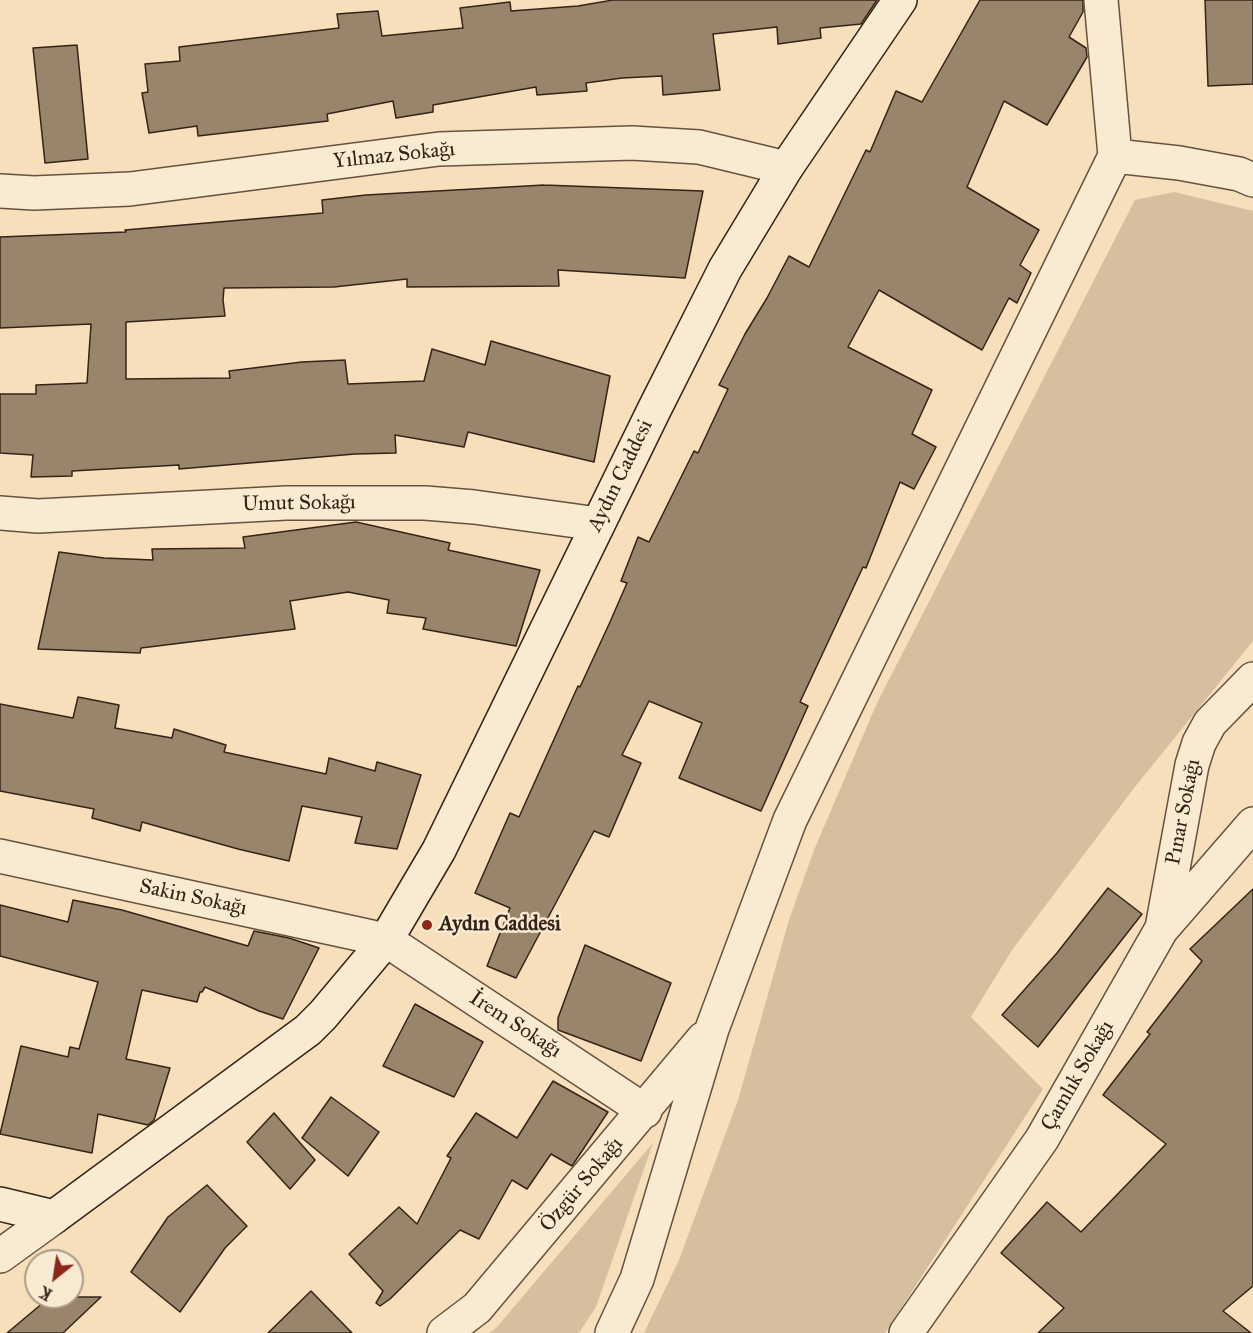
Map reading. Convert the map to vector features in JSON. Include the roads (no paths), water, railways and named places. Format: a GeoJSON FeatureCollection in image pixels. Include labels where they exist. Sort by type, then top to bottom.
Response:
{"type":"FeatureCollection","features":[{"type":"Feature","properties":{"kind":"street","name":"Aydın Caddesi"},"geometry":{"type":"LineString","coordinates":[[0,1256],[308,1030],[386,940],[439,850],[725,269],[786,168],[900,0]]}},
{"type":"Feature","properties":{"kind":"street"},"geometry":{"type":"LineString","coordinates":[[612,1333],[638,1279],[712,1029],[790,820],[1115,156],[1101,0]]}},
{"type":"Feature","properties":{"kind":"street","name":"Yılmaz Sokağı"},"geometry":{"type":"LineString","coordinates":[[0,191],[34,193],[130,189],[439,149],[632,142],[699,147],[786,168]]}},
{"type":"Feature","properties":{"kind":"street"},"geometry":{"type":"LineString","coordinates":[[1115,156],[1179,163],[1239,174],[1253,180]]}},
{"type":"Feature","properties":{"kind":"street","name":"Umut Sokağı"},"geometry":{"type":"LineString","coordinates":[[0,513],[38,516],[286,503],[425,503],[474,507],[598,524]]}},
{"type":"Feature","properties":{"kind":"street","name":"Pınar Sokağı"},"geometry":{"type":"LineString","coordinates":[[1161,930],[1192,765],[1199,743],[1210,723],[1253,679]]}},
{"type":"Feature","properties":{"kind":"street","name":"Çamlık Sokağı"},"geometry":{"type":"LineString","coordinates":[[906,1333],[1042,1139],[1161,930],[1253,824]]}},
{"type":"Feature","properties":{"kind":"street","name":"Sakin Sokağı"},"geometry":{"type":"LineString","coordinates":[[0,856],[386,940]]}},
{"type":"Feature","properties":{"kind":"street","name":"İrem Sokağı"},"geometry":{"type":"LineString","coordinates":[[386,940],[645,1111]]}},
{"type":"Feature","properties":{"kind":"street","name":"Özgür Sokağı"},"geometry":{"type":"LineString","coordinates":[[444,1333],[477,1308],[712,1029]]}},
{"type":"Feature","properties":{"kind":"street"},"geometry":{"type":"LineString","coordinates":[[0,1204],[54,1217]]}},
{"type":"Feature","properties":{"kind":"place","name":"Aydın Caddesi"},"geometry":{"type":"Point","coordinates":[427,925]}}]}
